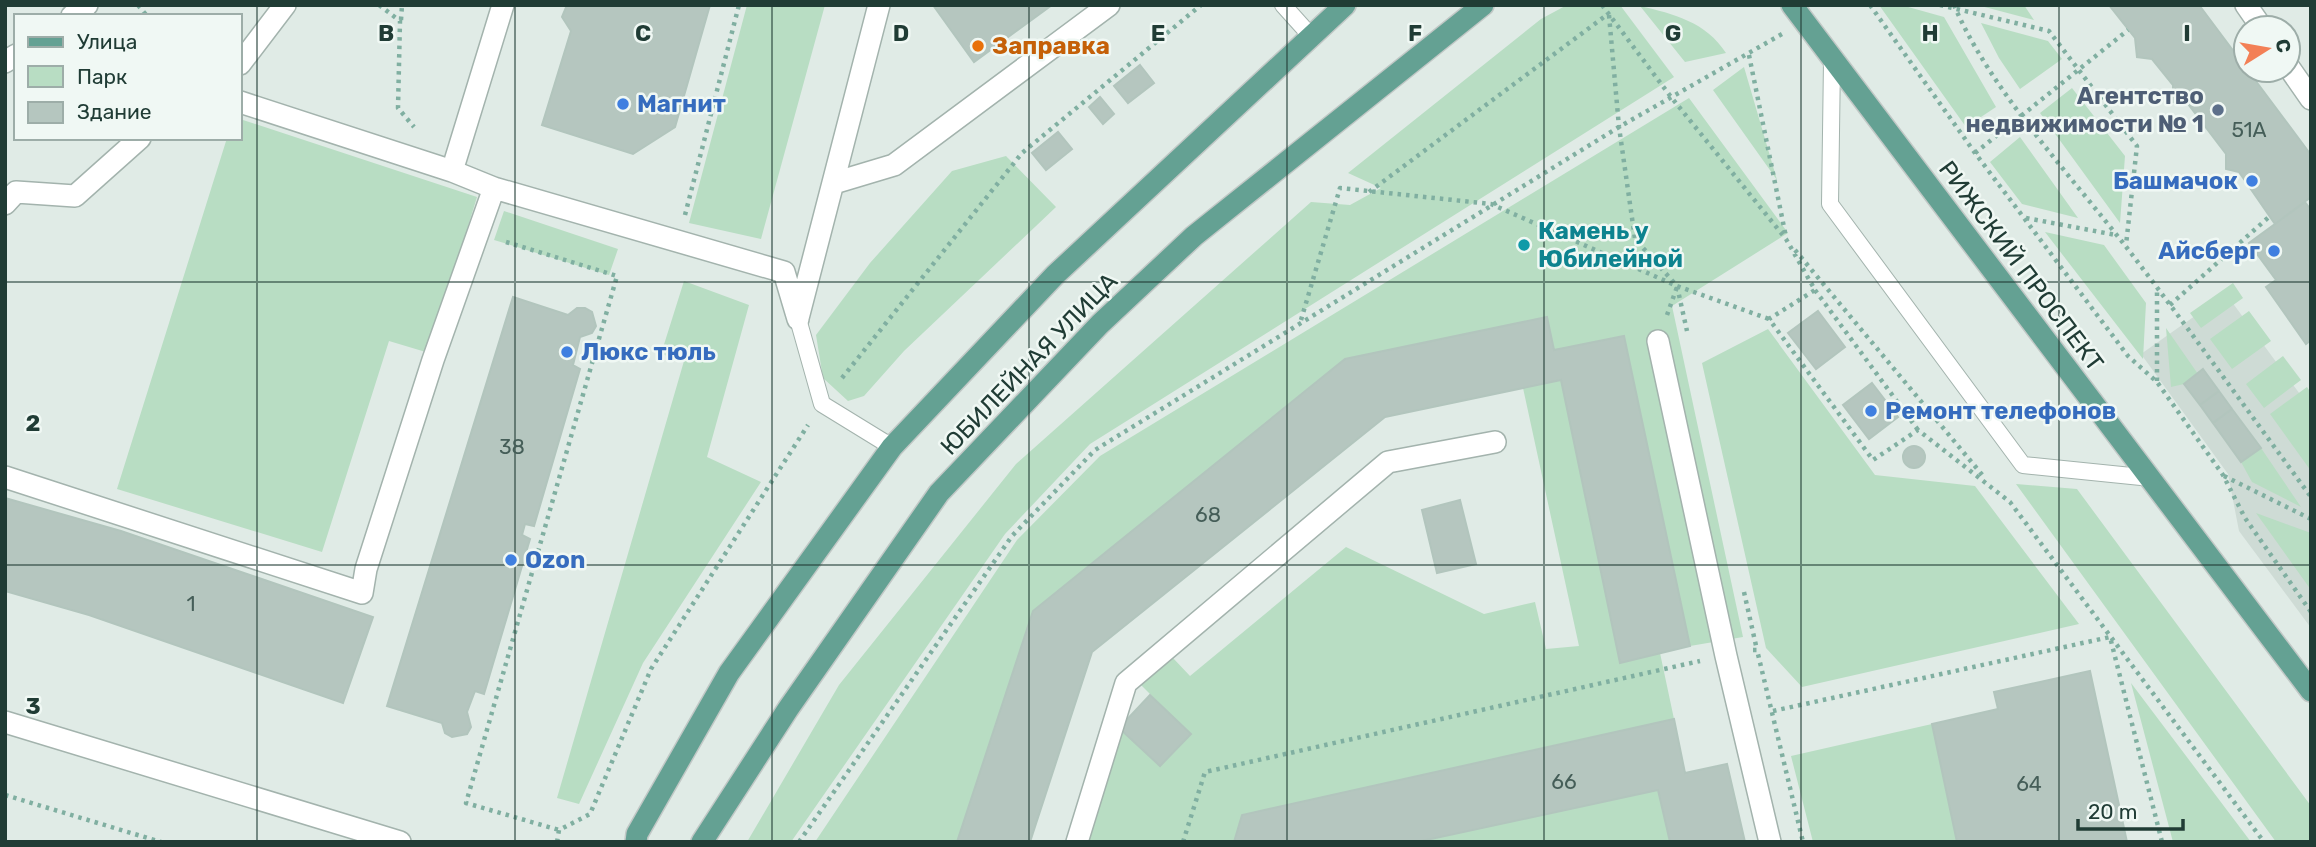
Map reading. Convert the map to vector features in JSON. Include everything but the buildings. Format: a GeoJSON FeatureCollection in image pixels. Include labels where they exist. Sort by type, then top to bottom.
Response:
{"type":"FeatureCollection","features":[{"type":"Feature","properties":{"kind":"main road","name":"ЮБИЛЕЙНАЯ УЛИЦА"},"geometry":{"type":"LineString","coordinates":[[636,842],[636,834],[729,673],[892,447],[1055,275],[1345,5]]}},
{"type":"Feature","properties":{"kind":"main road","name":"ЮБИЛЕЙНАЯ УЛИЦА"},"geometry":{"type":"LineString","coordinates":[[702,842],[788,709],[939,493],[1100,324],[1194,236],[1483,5]]}},
{"type":"Feature","properties":{"kind":"main road","name":"РИЖСКИЙ ПРОСПЕКТ"},"geometry":{"type":"LineString","coordinates":[[1798,13],[2311,691]]}},
{"type":"Feature","properties":{"kind":"street"},"geometry":{"type":"LineString","coordinates":[[242,61],[275,14],[285,5]]}},
{"type":"Feature","properties":{"kind":"street"},"geometry":{"type":"LineString","coordinates":[[452,171],[503,5]]}},
{"type":"Feature","properties":{"kind":"street"},"geometry":{"type":"LineString","coordinates":[[798,319],[880,5]]}},
{"type":"Feature","properties":{"kind":"street"},"geometry":{"type":"LineString","coordinates":[[834,183],[894,165],[1109,5]]}},
{"type":"Feature","properties":{"kind":"street"},"geometry":{"type":"LineString","coordinates":[[2301,84],[2311,99]]}},
{"type":"Feature","properties":{"kind":"street"},"geometry":{"type":"LineString","coordinates":[[242,103],[452,171],[494,188],[784,272],[798,319]]}},
{"type":"Feature","properties":{"kind":"street"},"geometry":{"type":"LineString","coordinates":[[5,204],[16,192],[75,196],[138,140]]}},
{"type":"Feature","properties":{"kind":"street"},"geometry":{"type":"LineString","coordinates":[[5,477],[362,593],[366,569],[433,360],[494,188]]}},
{"type":"Feature","properties":{"kind":"street"},"geometry":{"type":"LineString","coordinates":[[1658,341],[1726,656],[1770,842]]}},
{"type":"Feature","properties":{"kind":"street"},"geometry":{"type":"LineString","coordinates":[[1077,842],[1126,683],[1388,463],[1495,442]]}},
{"type":"Feature","properties":{"kind":"street"},"geometry":{"type":"LineString","coordinates":[[5,722],[338,833],[400,842]]}},
{"type":"Feature","properties":{"kind":"lane"},"geometry":{"type":"LineString","coordinates":[[1283,5],[1310,35]]}},
{"type":"Feature","properties":{"kind":"lane"},"geometry":{"type":"LineString","coordinates":[[1832,61],[1830,204],[2023,465],[2151,478]]}},
{"type":"Feature","properties":{"kind":"lane"},"geometry":{"type":"LineString","coordinates":[[798,319],[822,404],[892,447]]}},
{"type":"Feature","properties":{"kind":"path"},"geometry":{"type":"LineString","coordinates":[[379,5],[400,21]]}},
{"type":"Feature","properties":{"kind":"path"},"geometry":{"type":"LineString","coordinates":[[402,5],[398,108],[416,129]]}},
{"type":"Feature","properties":{"kind":"path"},"geometry":{"type":"LineString","coordinates":[[678,242],[739,5]]}},
{"type":"Feature","properties":{"kind":"path"},"geometry":{"type":"LineString","coordinates":[[479,233],[617,276],[466,803],[559,830],[590,814],[651,669],[822,404],[1022,153],[1202,5]]}},
{"type":"Feature","properties":{"kind":"path"},"geometry":{"type":"LineString","coordinates":[[1602,5],[1671,97],[1991,486]]}},
{"type":"Feature","properties":{"kind":"path"},"geometry":{"type":"LineString","coordinates":[[1870,5],[1975,153],[2129,356],[2157,382],[2223,475],[2245,519],[2311,612]]}},
{"type":"Feature","properties":{"kind":"path"},"geometry":{"type":"LineString","coordinates":[[1940,5],[2049,31],[2137,146],[2126,246]]}},
{"type":"Feature","properties":{"kind":"path"},"geometry":{"type":"LineString","coordinates":[[1954,7],[1978,51],[2022,114],[2126,246],[2311,498]]}},
{"type":"Feature","properties":{"kind":"path"},"geometry":{"type":"LineString","coordinates":[[799,842],[1021,527],[1095,450],[1491,204],[1671,97],[1749,55],[1798,13]]}},
{"type":"Feature","properties":{"kind":"path"},"geometry":{"type":"LineString","coordinates":[[1369,192],[1608,14]]}},
{"type":"Feature","properties":{"kind":"path"},"geometry":{"type":"LineString","coordinates":[[1975,153],[2128,30]]}},
{"type":"Feature","properties":{"kind":"path"},"geometry":{"type":"LineString","coordinates":[[1749,55],[1786,239],[1815,290],[1919,430],[2010,502],[2264,842]]}},
{"type":"Feature","properties":{"kind":"path"},"geometry":{"type":"LineString","coordinates":[[1300,321],[1340,188],[1491,204],[1677,286],[1769,318],[1873,460],[1919,430]]}},
{"type":"Feature","properties":{"kind":"path"},"geometry":{"type":"LineString","coordinates":[[2170,305],[2270,216]]}},
{"type":"Feature","properties":{"kind":"path"},"geometry":{"type":"LineString","coordinates":[[2025,218],[2116,235]]}},
{"type":"Feature","properties":{"kind":"path"},"geometry":{"type":"LineString","coordinates":[[2157,289],[2157,382]]}},
{"type":"Feature","properties":{"kind":"path"},"geometry":{"type":"LineString","coordinates":[[1769,318],[1815,290]]}},
{"type":"Feature","properties":{"kind":"path"},"geometry":{"type":"LineString","coordinates":[[2223,475],[2311,519]]}},
{"type":"Feature","properties":{"kind":"path"},"geometry":{"type":"LineString","coordinates":[[1773,711],[2110,637]]}},
{"type":"Feature","properties":{"kind":"path"},"geometry":{"type":"LineString","coordinates":[[2110,637],[2161,842]]}},
{"type":"Feature","properties":{"kind":"path"},"geometry":{"type":"LineString","coordinates":[[1183,842],[1205,772],[1757,650],[1803,842]]}},
{"type":"Feature","properties":{"kind":"path"},"geometry":{"type":"LineString","coordinates":[[5,795],[161,842]]}},
{"type":"Feature","properties":{"kind":"path"},"geometry":{"type":"LineString","coordinates":[[557,842],[559,830]]}},
{"type":"Feature","properties":{"kind":"shaded area"},"geometry":{"type":"Polygon","coordinates":[[[2226,294],[2311,409],[2311,628],[2239,531],[2228,474],[2141,354],[2226,294]]]}},
{"type":"Feature","properties":{"kind":"green space"},"geometry":{"type":"Polygon","coordinates":[[[747,5],[825,5],[761,239],[689,223],[747,5]]]}},
{"type":"Feature","properties":{"kind":"green space"},"geometry":{"type":"Polygon","coordinates":[[[1567,5],[1620,5],[1674,77],[1090,444],[1005,534],[791,842],[747,842],[839,685],[1016,464],[1311,202],[1350,205],[1381,188],[1348,173],[1541,19],[1567,5]]]}},
{"type":"Feature","properties":{"kind":"green space"},"geometry":{"type":"Polygon","coordinates":[[[1879,5],[1901,5],[1944,17],[1996,107],[1966,127],[1879,5]]]}},
{"type":"Feature","properties":{"kind":"green space"},"geometry":{"type":"Polygon","coordinates":[[[1977,5],[2024,5],[2034,20],[1977,5]]]}},
{"type":"Feature","properties":{"kind":"green space"},"geometry":{"type":"Polygon","coordinates":[[[1640,6],[1677,16],[1699,27],[1718,42],[1726,53],[1685,62],[1640,6]]]}},
{"type":"Feature","properties":{"kind":"green space"},"geometry":{"type":"Polygon","coordinates":[[[1981,23],[2048,41],[2062,59],[2020,89],[1999,58],[1981,23]]]}},
{"type":"Feature","properties":{"kind":"green space"},"geometry":{"type":"Polygon","coordinates":[[[1744,67],[1777,180],[1713,90],[1744,67]]]}},
{"type":"Feature","properties":{"kind":"green space"},"geometry":{"type":"Polygon","coordinates":[[[2072,88],[2125,156],[2120,223],[2040,113],[2072,88]]]}},
{"type":"Feature","properties":{"kind":"green space"},"geometry":{"type":"Polygon","coordinates":[[[1689,98],[1788,233],[1672,306],[1743,637],[1690,646],[1624,336],[1554,350],[1546,317],[1345,359],[1033,611],[957,842],[815,842],[1017,540],[1100,456],[1689,98]]]}},
{"type":"Feature","properties":{"kind":"green space"},"geometry":{"type":"Polygon","coordinates":[[[242,120],[477,197],[429,353],[389,341],[322,552],[117,489],[226,140],[242,140],[242,120]]]}},
{"type":"Feature","properties":{"kind":"green space"},"geometry":{"type":"Polygon","coordinates":[[[2020,137],[2078,218],[2022,204],[1990,162],[2020,137]]]}},
{"type":"Feature","properties":{"kind":"green space"},"geometry":{"type":"Polygon","coordinates":[[[1006,156],[1056,207],[904,351],[864,396],[848,401],[823,378],[816,335],[870,263],[952,171],[1006,156]]]}},
{"type":"Feature","properties":{"kind":"green space"},"geometry":{"type":"Polygon","coordinates":[[[504,211],[618,249],[609,275],[494,240],[504,211]]]}},
{"type":"Feature","properties":{"kind":"green space"},"geometry":{"type":"Polygon","coordinates":[[[2045,232],[2104,245],[2146,303],[2143,359],[2045,232]]]}},
{"type":"Feature","properties":{"kind":"green space"},"geometry":{"type":"Polygon","coordinates":[[[684,281],[749,305],[707,457],[761,482],[643,663],[579,804],[557,798],[684,361],[661,354],[684,281]]]}},
{"type":"Feature","properties":{"kind":"green space"},"geometry":{"type":"Polygon","coordinates":[[[2233,283],[2243,298],[2201,328],[2190,313],[2233,283]]]}},
{"type":"Feature","properties":{"kind":"green space"},"geometry":{"type":"Polygon","coordinates":[[[2249,311],[2271,341],[2232,369],[2210,339],[2249,311]]]}},
{"type":"Feature","properties":{"kind":"green space"},"geometry":{"type":"Polygon","coordinates":[[[2166,328],[2198,374],[2184,384],[2171,387],[2166,328]]]}},
{"type":"Feature","properties":{"kind":"green space"},"geometry":{"type":"Polygon","coordinates":[[[1768,329],[1875,475],[1975,486],[2079,624],[1802,687],[1766,648],[1702,363],[1768,329]]]}},
{"type":"Feature","properties":{"kind":"green space"},"geometry":{"type":"Polygon","coordinates":[[[2283,356],[2301,380],[2264,408],[2246,384],[2283,356]]]}},
{"type":"Feature","properties":{"kind":"green space"},"geometry":{"type":"Polygon","coordinates":[[[1561,380],[1620,662],[1660,653],[1674,719],[1234,842],[1084,842],[1119,728],[1160,766],[1190,734],[1141,685],[1173,658],[1190,676],[1346,547],[1484,614],[1535,602],[1546,649],[1579,646],[1523,388],[1561,380]]]}},
{"type":"Feature","properties":{"kind":"green space"},"geometry":{"type":"Polygon","coordinates":[[[2307,387],[2311,393],[2311,471],[2270,414],[2307,387]]]}},
{"type":"Feature","properties":{"kind":"green space"},"geometry":{"type":"Polygon","coordinates":[[[2261,448],[2301,507],[2252,482],[2241,462],[2261,448]]]}},
{"type":"Feature","properties":{"kind":"green space"},"geometry":{"type":"Polygon","coordinates":[[[2016,484],[2077,489],[2311,806],[2311,842],[2276,842],[2016,484]]]}},
{"type":"Feature","properties":{"kind":"green space"},"geometry":{"type":"Polygon","coordinates":[[[2256,513],[2311,533],[2311,590],[2256,513]]]}},
{"type":"Feature","properties":{"kind":"green space"},"geometry":{"type":"Polygon","coordinates":[[[2131,683],[2251,842],[2173,842],[2131,683]]]}},
{"type":"Feature","properties":{"kind":"green space"},"geometry":{"type":"Polygon","coordinates":[[[1932,724],[1957,842],[1813,842],[1791,756],[1932,724]]]}},
{"type":"Feature","properties":{"kind":"green space"},"geometry":{"type":"Polygon","coordinates":[[[1658,790],[1670,842],[1417,842],[1658,790]]]}},
{"type":"Feature","properties":{"kind":"place","name":"Заправка"},"geometry":{"type":"Point","coordinates":[978,46]}},
{"type":"Feature","properties":{"kind":"place","name":"Магнит"},"geometry":{"type":"Point","coordinates":[623,104]}},
{"type":"Feature","properties":{"kind":"place","name":"Агентство недвижимости № 1"},"geometry":{"type":"Point","coordinates":[2218,110]}},
{"type":"Feature","properties":{"kind":"place","name":"Башмачок"},"geometry":{"type":"Point","coordinates":[2252,181]}},
{"type":"Feature","properties":{"kind":"place","name":"Камень у Юбилейной"},"geometry":{"type":"Point","coordinates":[1524,245]}},
{"type":"Feature","properties":{"kind":"place","name":"Айсберг"},"geometry":{"type":"Point","coordinates":[2274,251]}},
{"type":"Feature","properties":{"kind":"place","name":"Люкс тюль"},"geometry":{"type":"Point","coordinates":[567,352]}},
{"type":"Feature","properties":{"kind":"place","name":"Ремонт телефонов"},"geometry":{"type":"Point","coordinates":[1871,411]}},
{"type":"Feature","properties":{"kind":"place","name":"Ozon"},"geometry":{"type":"Point","coordinates":[511,560]}}]}
